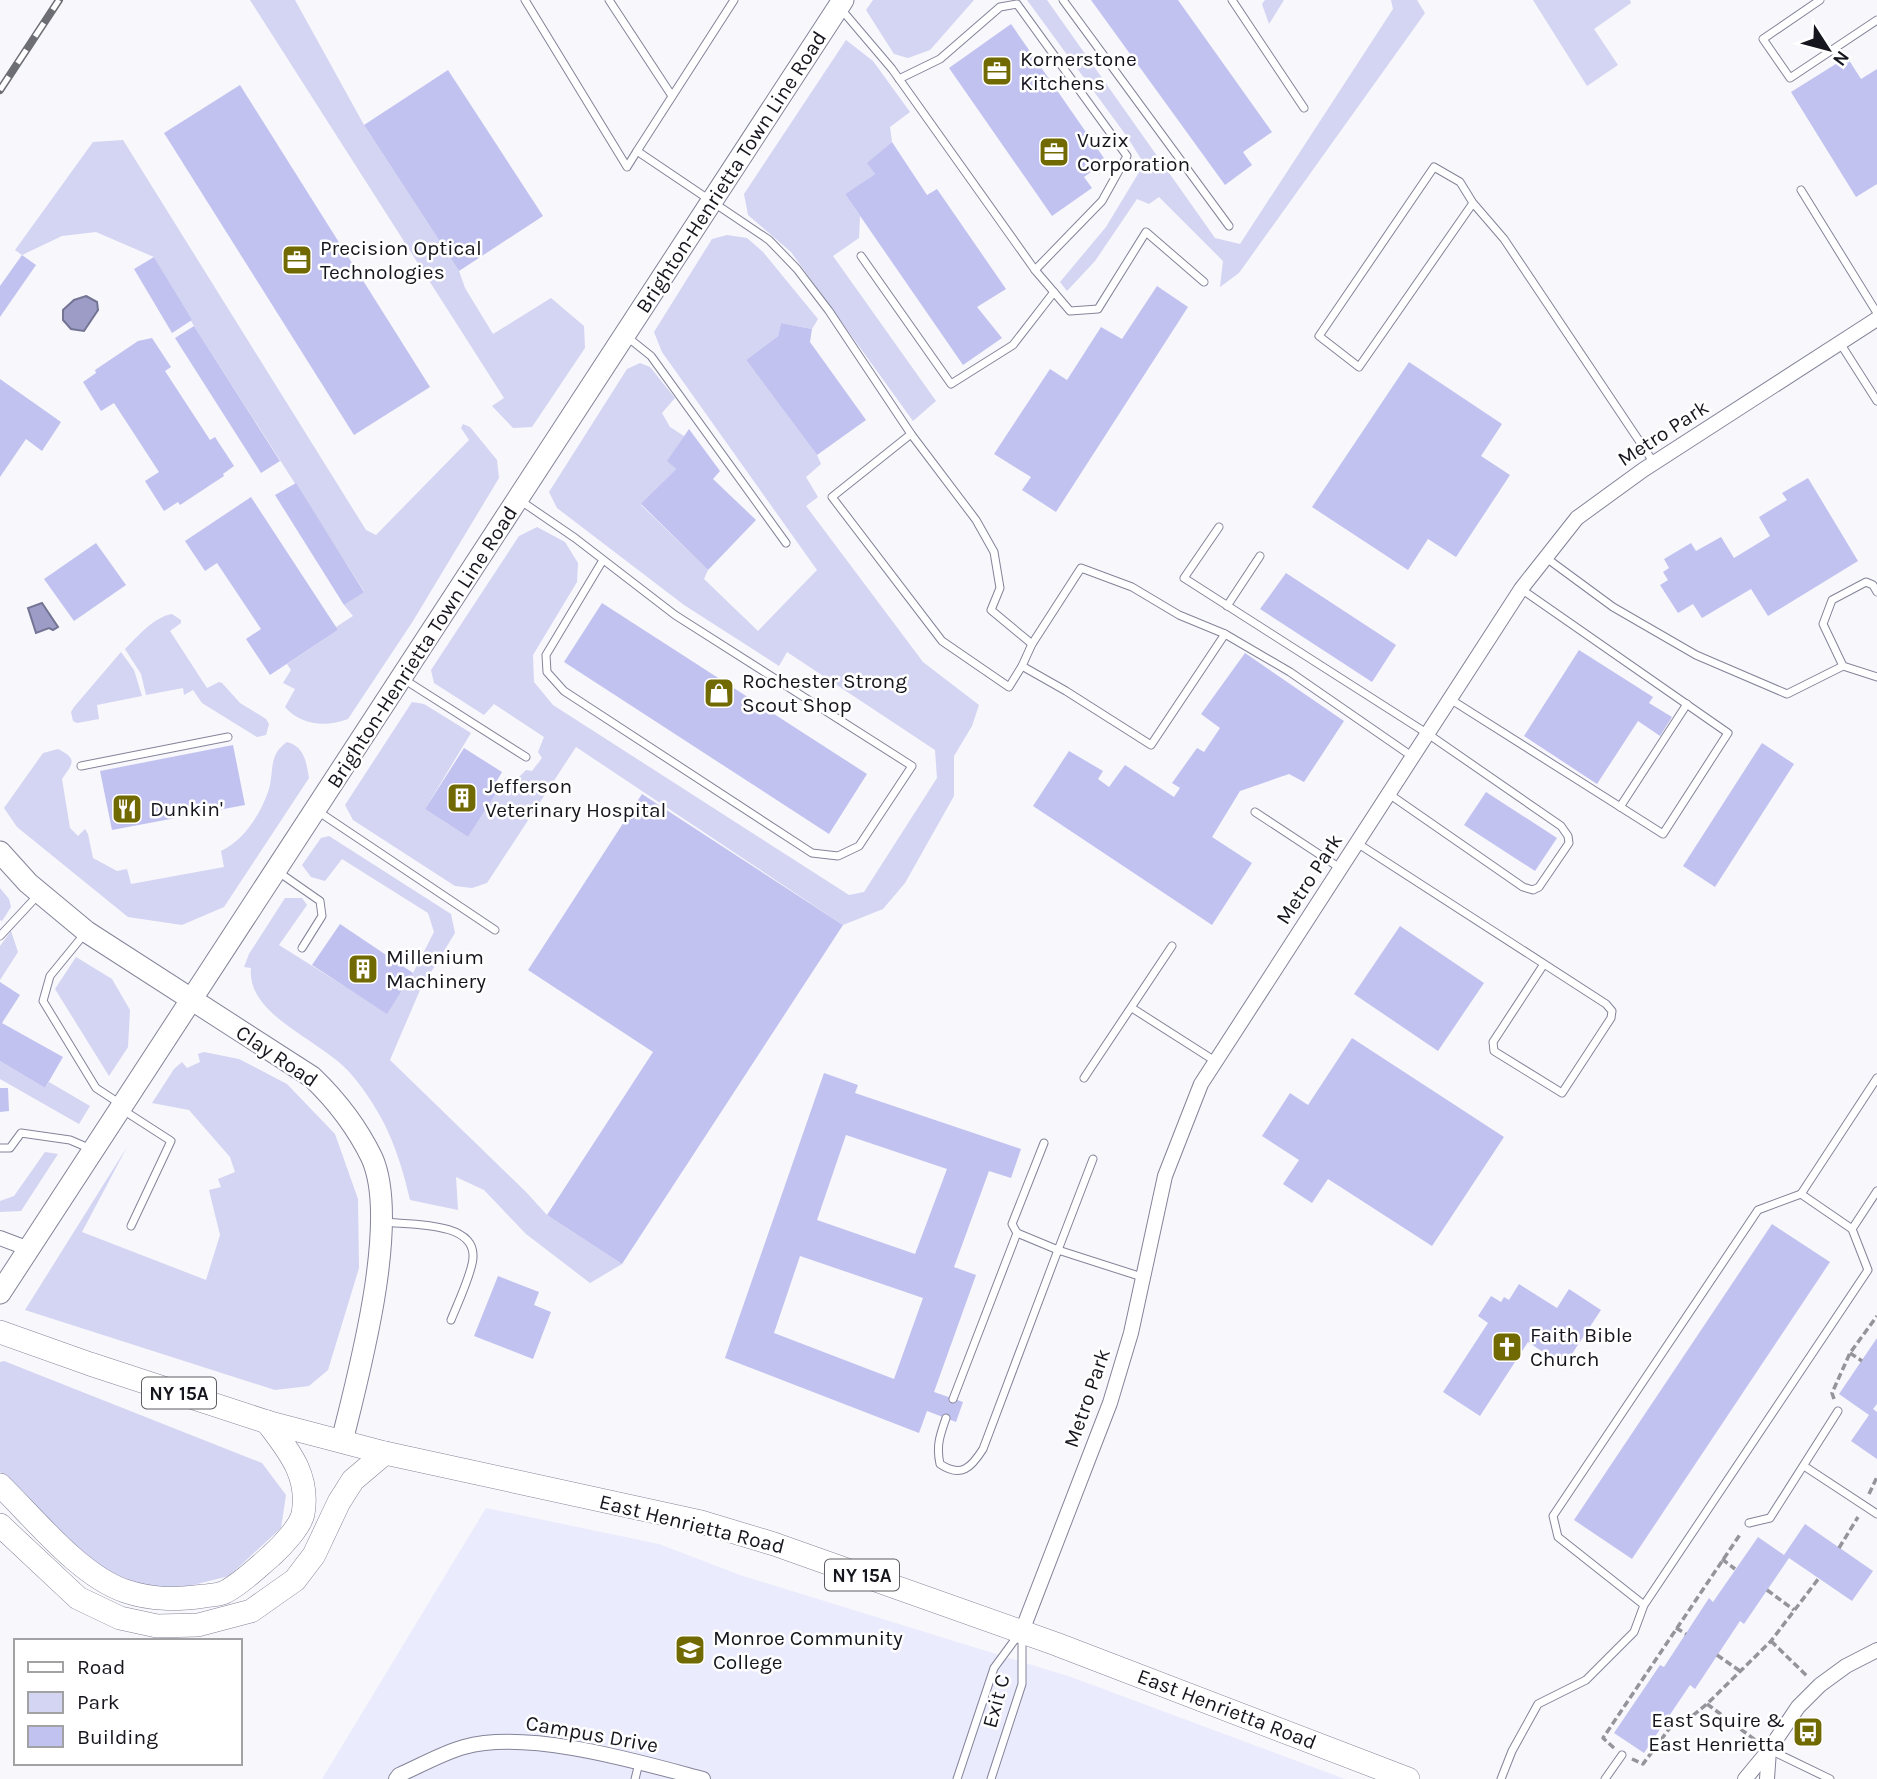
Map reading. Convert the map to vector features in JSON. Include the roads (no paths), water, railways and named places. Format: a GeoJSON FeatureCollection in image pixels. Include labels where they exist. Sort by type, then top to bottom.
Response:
{"type":"FeatureCollection","features":[{"type":"Feature","properties":{"kind":"main road","name":"East Henrietta Road"},"geometry":{"type":"LineString","coordinates":[[0,1332],[267,1422],[385,1453],[701,1522],[774,1544],[1022,1631],[1408,1779]]}},
{"type":"Feature","properties":{"kind":"main road"},"geometry":{"type":"LineString","coordinates":[[0,1485],[94,1576],[122,1590],[151,1599],[180,1600],[223,1593],[285,1544],[303,1515],[302,1487],[296,1462],[267,1422]]}},
{"type":"Feature","properties":{"kind":"main road"},"geometry":{"type":"LineString","coordinates":[[0,1525],[78,1598],[120,1618],[157,1626],[198,1625],[251,1611],[295,1580],[314,1555],[339,1502],[353,1480],[385,1453]]}},
{"type":"Feature","properties":{"kind":"street","name":"Brighton-Henrietta Town Line Road"},"geometry":{"type":"LineString","coordinates":[[1,1291],[841,3]]}},
{"type":"Feature","properties":{"kind":"street","name":"Metro Park"},"geometry":{"type":"LineString","coordinates":[[1022,1631],[1111,1403],[1131,1332],[1165,1176],[1201,1084],[1521,589],[1577,518],[1654,463],[1877,319]]}},
{"type":"Feature","properties":{"kind":"street","name":"Clay Road"},"geometry":{"type":"LineString","coordinates":[[0,852],[28,883],[87,932],[312,1077],[338,1102],[372,1159],[380,1190],[380,1258],[342,1441]]}},
{"type":"Feature","properties":{"kind":"street"},"geometry":{"type":"LineString","coordinates":[[0,1238],[29,1249]]}},
{"type":"Feature","properties":{"kind":"street"},"geometry":{"type":"LineString","coordinates":[[1745,1779],[1769,1750],[1798,1707],[1818,1687],[1846,1666],[1877,1650]]}},
{"type":"Feature","properties":{"kind":"street","name":"Campus Drive"},"geometry":{"type":"LineString","coordinates":[[396,1779],[399,1775],[465,1747],[516,1741],[568,1747],[703,1779]]}},
{"type":"Feature","properties":{"kind":"street"},"geometry":{"type":"LineString","coordinates":[[1766,1779],[1769,1750]]}},
{"type":"Feature","properties":{"kind":"lane"},"geometry":{"type":"LineString","coordinates":[[525,0],[627,167],[734,0]]}},
{"type":"Feature","properties":{"kind":"lane"},"geometry":{"type":"LineString","coordinates":[[609,0],[673,96]]}},
{"type":"Feature","properties":{"kind":"lane"},"geometry":{"type":"LineString","coordinates":[[1063,0],[1229,226]]}},
{"type":"Feature","properties":{"kind":"lane"},"geometry":{"type":"LineString","coordinates":[[1232,0],[1304,108]]}},
{"type":"Feature","properties":{"kind":"lane"},"geometry":{"type":"LineString","coordinates":[[1820,0],[1763,38],[1790,78],[1877,20]]}},
{"type":"Feature","properties":{"kind":"lane"},"geometry":{"type":"LineString","coordinates":[[841,3],[899,79],[1035,270],[1070,312],[1098,309],[1146,232],[1204,282]]}},
{"type":"Feature","properties":{"kind":"lane"},"geometry":{"type":"LineString","coordinates":[[899,79],[940,59],[1000,7],[1017,4],[1127,156],[1102,201],[1035,270]]}},
{"type":"Feature","properties":{"kind":"lane"},"geometry":{"type":"LineString","coordinates":[[637,151],[769,240],[797,269],[829,311],[911,434],[975,520],[994,552],[1000,588],[991,610],[1032,644]]}},
{"type":"Feature","properties":{"kind":"lane"},"geometry":{"type":"LineString","coordinates":[[1473,203],[1359,367],[1318,336],[1434,167],[1460,182],[1473,203],[1504,239],[1654,463]]}},
{"type":"Feature","properties":{"kind":"lane"},"geometry":{"type":"LineString","coordinates":[[1801,190],[1877,313]]}},
{"type":"Feature","properties":{"kind":"lane"},"geometry":{"type":"LineString","coordinates":[[861,256],[951,384],[1013,345],[1054,292]]}},
{"type":"Feature","properties":{"kind":"lane"},"geometry":{"type":"LineString","coordinates":[[625,335],[652,356],[786,543]]}},
{"type":"Feature","properties":{"kind":"lane"},"geometry":{"type":"LineString","coordinates":[[1840,343],[1877,401]]}},
{"type":"Feature","properties":{"kind":"lane"},"geometry":{"type":"LineString","coordinates":[[911,434],[832,497],[942,641],[1009,687],[1032,644],[1081,568],[1132,587],[1179,615],[1225,634],[1290,673],[1413,757]]}},
{"type":"Feature","properties":{"kind":"lane"},"geometry":{"type":"LineString","coordinates":[[518,499],[603,560],[675,615],[912,766],[859,846],[838,856],[812,853],[564,691],[547,672],[546,655],[603,560]]}},
{"type":"Feature","properties":{"kind":"lane"},"geometry":{"type":"LineString","coordinates":[[1219,527],[1184,578],[1428,734],[1561,826],[1569,843],[1539,887],[1533,890],[1523,887],[1389,794]]}},
{"type":"Feature","properties":{"kind":"lane"},"geometry":{"type":"LineString","coordinates":[[1227,606],[1260,555]]}},
{"type":"Feature","properties":{"kind":"lane"},"geometry":{"type":"LineString","coordinates":[[1545,557],[1613,607],[1696,655],[1787,694],[1843,666],[1877,677]]}},
{"type":"Feature","properties":{"kind":"lane"},"geometry":{"type":"LineString","coordinates":[[1843,666],[1823,624],[1832,600],[1866,582],[1873,585],[1877,592]]}},
{"type":"Feature","properties":{"kind":"lane"},"geometry":{"type":"LineString","coordinates":[[1450,699],[1663,834],[1728,733],[1521,589]]}},
{"type":"Feature","properties":{"kind":"lane"},"geometry":{"type":"LineString","coordinates":[[1022,666],[1151,745],[1225,634]]}},
{"type":"Feature","properties":{"kind":"lane"},"geometry":{"type":"LineString","coordinates":[[401,677],[526,757]]}},
{"type":"Feature","properties":{"kind":"lane"},"geometry":{"type":"LineString","coordinates":[[1620,807],[1687,704]]}},
{"type":"Feature","properties":{"kind":"lane"},"geometry":{"type":"LineString","coordinates":[[80,766],[228,737]]}},
{"type":"Feature","properties":{"kind":"lane"},"geometry":{"type":"LineString","coordinates":[[315,810],[495,930]]}},
{"type":"Feature","properties":{"kind":"lane"},"geometry":{"type":"LineString","coordinates":[[1255,812],[1341,868]]}},
{"type":"Feature","properties":{"kind":"lane"},"geometry":{"type":"LineString","coordinates":[[1357,844],[1544,964],[1606,1004],[1612,1011],[1611,1018],[1562,1093],[1493,1051],[1493,1042],[1544,964]]}},
{"type":"Feature","properties":{"kind":"lane"},"geometry":{"type":"LineString","coordinates":[[276,870],[320,901],[322,916],[302,947]]}},
{"type":"Feature","properties":{"kind":"lane"},"geometry":{"type":"LineString","coordinates":[[0,936],[40,893]]}},
{"type":"Feature","properties":{"kind":"lane"},"geometry":{"type":"LineString","coordinates":[[87,932],[50,976],[43,1002],[96,1088],[171,1141],[131,1226]]}},
{"type":"Feature","properties":{"kind":"lane"},"geometry":{"type":"LineString","coordinates":[[1084,1078],[1172,946]]}},
{"type":"Feature","properties":{"kind":"lane"},"geometry":{"type":"LineString","coordinates":[[1132,1007],[1216,1062]]}},
{"type":"Feature","properties":{"kind":"lane"},"geometry":{"type":"LineString","coordinates":[[1644,1605],[1558,1537],[1553,1516],[1758,1210],[1801,1194],[1877,1078]]}},
{"type":"Feature","properties":{"kind":"lane"},"geometry":{"type":"LineString","coordinates":[[0,1148],[10,1148],[20,1133],[70,1140],[92,1149]]}},
{"type":"Feature","properties":{"kind":"lane"},"geometry":{"type":"LineString","coordinates":[[1044,1143],[1012,1224],[1017,1233],[1058,1250],[1142,1277]]}},
{"type":"Feature","properties":{"kind":"lane"},"geometry":{"type":"LineString","coordinates":[[946,1418],[938,1439],[940,1464],[950,1470],[963,1471],[974,1463],[983,1449],[1093,1159]]}},
{"type":"Feature","properties":{"kind":"lane"},"geometry":{"type":"LineString","coordinates":[[1852,1229],[1877,1191]]}},
{"type":"Feature","properties":{"kind":"lane"},"geometry":{"type":"LineString","coordinates":[[1502,1779],[1512,1751],[1538,1704],[1586,1680],[1634,1632],[1644,1605],[1868,1270],[1852,1229],[1801,1194]]}},
{"type":"Feature","properties":{"kind":"lane"},"geometry":{"type":"LineString","coordinates":[[380,1222],[440,1227],[461,1233],[471,1241],[474,1258],[451,1320]]}},
{"type":"Feature","properties":{"kind":"lane"},"geometry":{"type":"LineString","coordinates":[[953,1399],[1017,1233]]}},
{"type":"Feature","properties":{"kind":"lane"},"geometry":{"type":"LineString","coordinates":[[1749,1523],[1770,1518],[1838,1411]]}},
{"type":"Feature","properties":{"kind":"lane"},"geometry":{"type":"LineString","coordinates":[[1804,1466],[1877,1514]]}},
{"type":"Feature","properties":{"kind":"lane"},"geometry":{"type":"LineString","coordinates":[[957,1779],[994,1668],[1022,1631]]}},
{"type":"Feature","properties":{"kind":"lane","name":"Exit C"},"geometry":{"type":"LineString","coordinates":[[991,1779],[1022,1684],[1022,1631]]}},
{"type":"Feature","properties":{"kind":"lane"},"geometry":{"type":"LineString","coordinates":[[1769,1750],[1830,1779]]}},
{"type":"Feature","properties":{"kind":"lane"},"geometry":{"type":"LineString","coordinates":[[1605,1779],[1622,1755]]}},
{"type":"Feature","properties":{"kind":"lane"},"geometry":{"type":"LineString","coordinates":[[635,1779],[639,1763]]}},
{"type":"Feature","properties":{"kind":"railway"},"geometry":{"type":"LineString","coordinates":[[0,90],[59,0]]}},
{"type":"Feature","properties":{"kind":"place","name":"Kornerstone Kitchens"},"geometry":{"type":"Point","coordinates":[997,71]}},
{"type":"Feature","properties":{"kind":"place","name":"Vuzix Corporation"},"geometry":{"type":"Point","coordinates":[1054,152]}},
{"type":"Feature","properties":{"kind":"place","name":"Precision Optical Technologies"},"geometry":{"type":"Point","coordinates":[297,260]}},
{"type":"Feature","properties":{"kind":"place","name":"Rochester Strong Scout Shop"},"geometry":{"type":"Point","coordinates":[719,693]}},
{"type":"Feature","properties":{"kind":"place","name":"Jefferson Veterinary Hospital"},"geometry":{"type":"Point","coordinates":[462,798]}},
{"type":"Feature","properties":{"kind":"place","name":"Dunkin'"},"geometry":{"type":"Point","coordinates":[127,809]}},
{"type":"Feature","properties":{"kind":"place","name":"Millenium Machinery"},"geometry":{"type":"Point","coordinates":[363,969]}},
{"type":"Feature","properties":{"kind":"place","name":"Faith Bible Church"},"geometry":{"type":"Point","coordinates":[1507,1347]}},
{"type":"Feature","properties":{"kind":"place","name":"Monroe Community College"},"geometry":{"type":"Point","coordinates":[690,1650]}},
{"type":"Feature","properties":{"kind":"place","name":"East Squire & East Henrietta"},"geometry":{"type":"Point","coordinates":[1808,1732]}}]}
